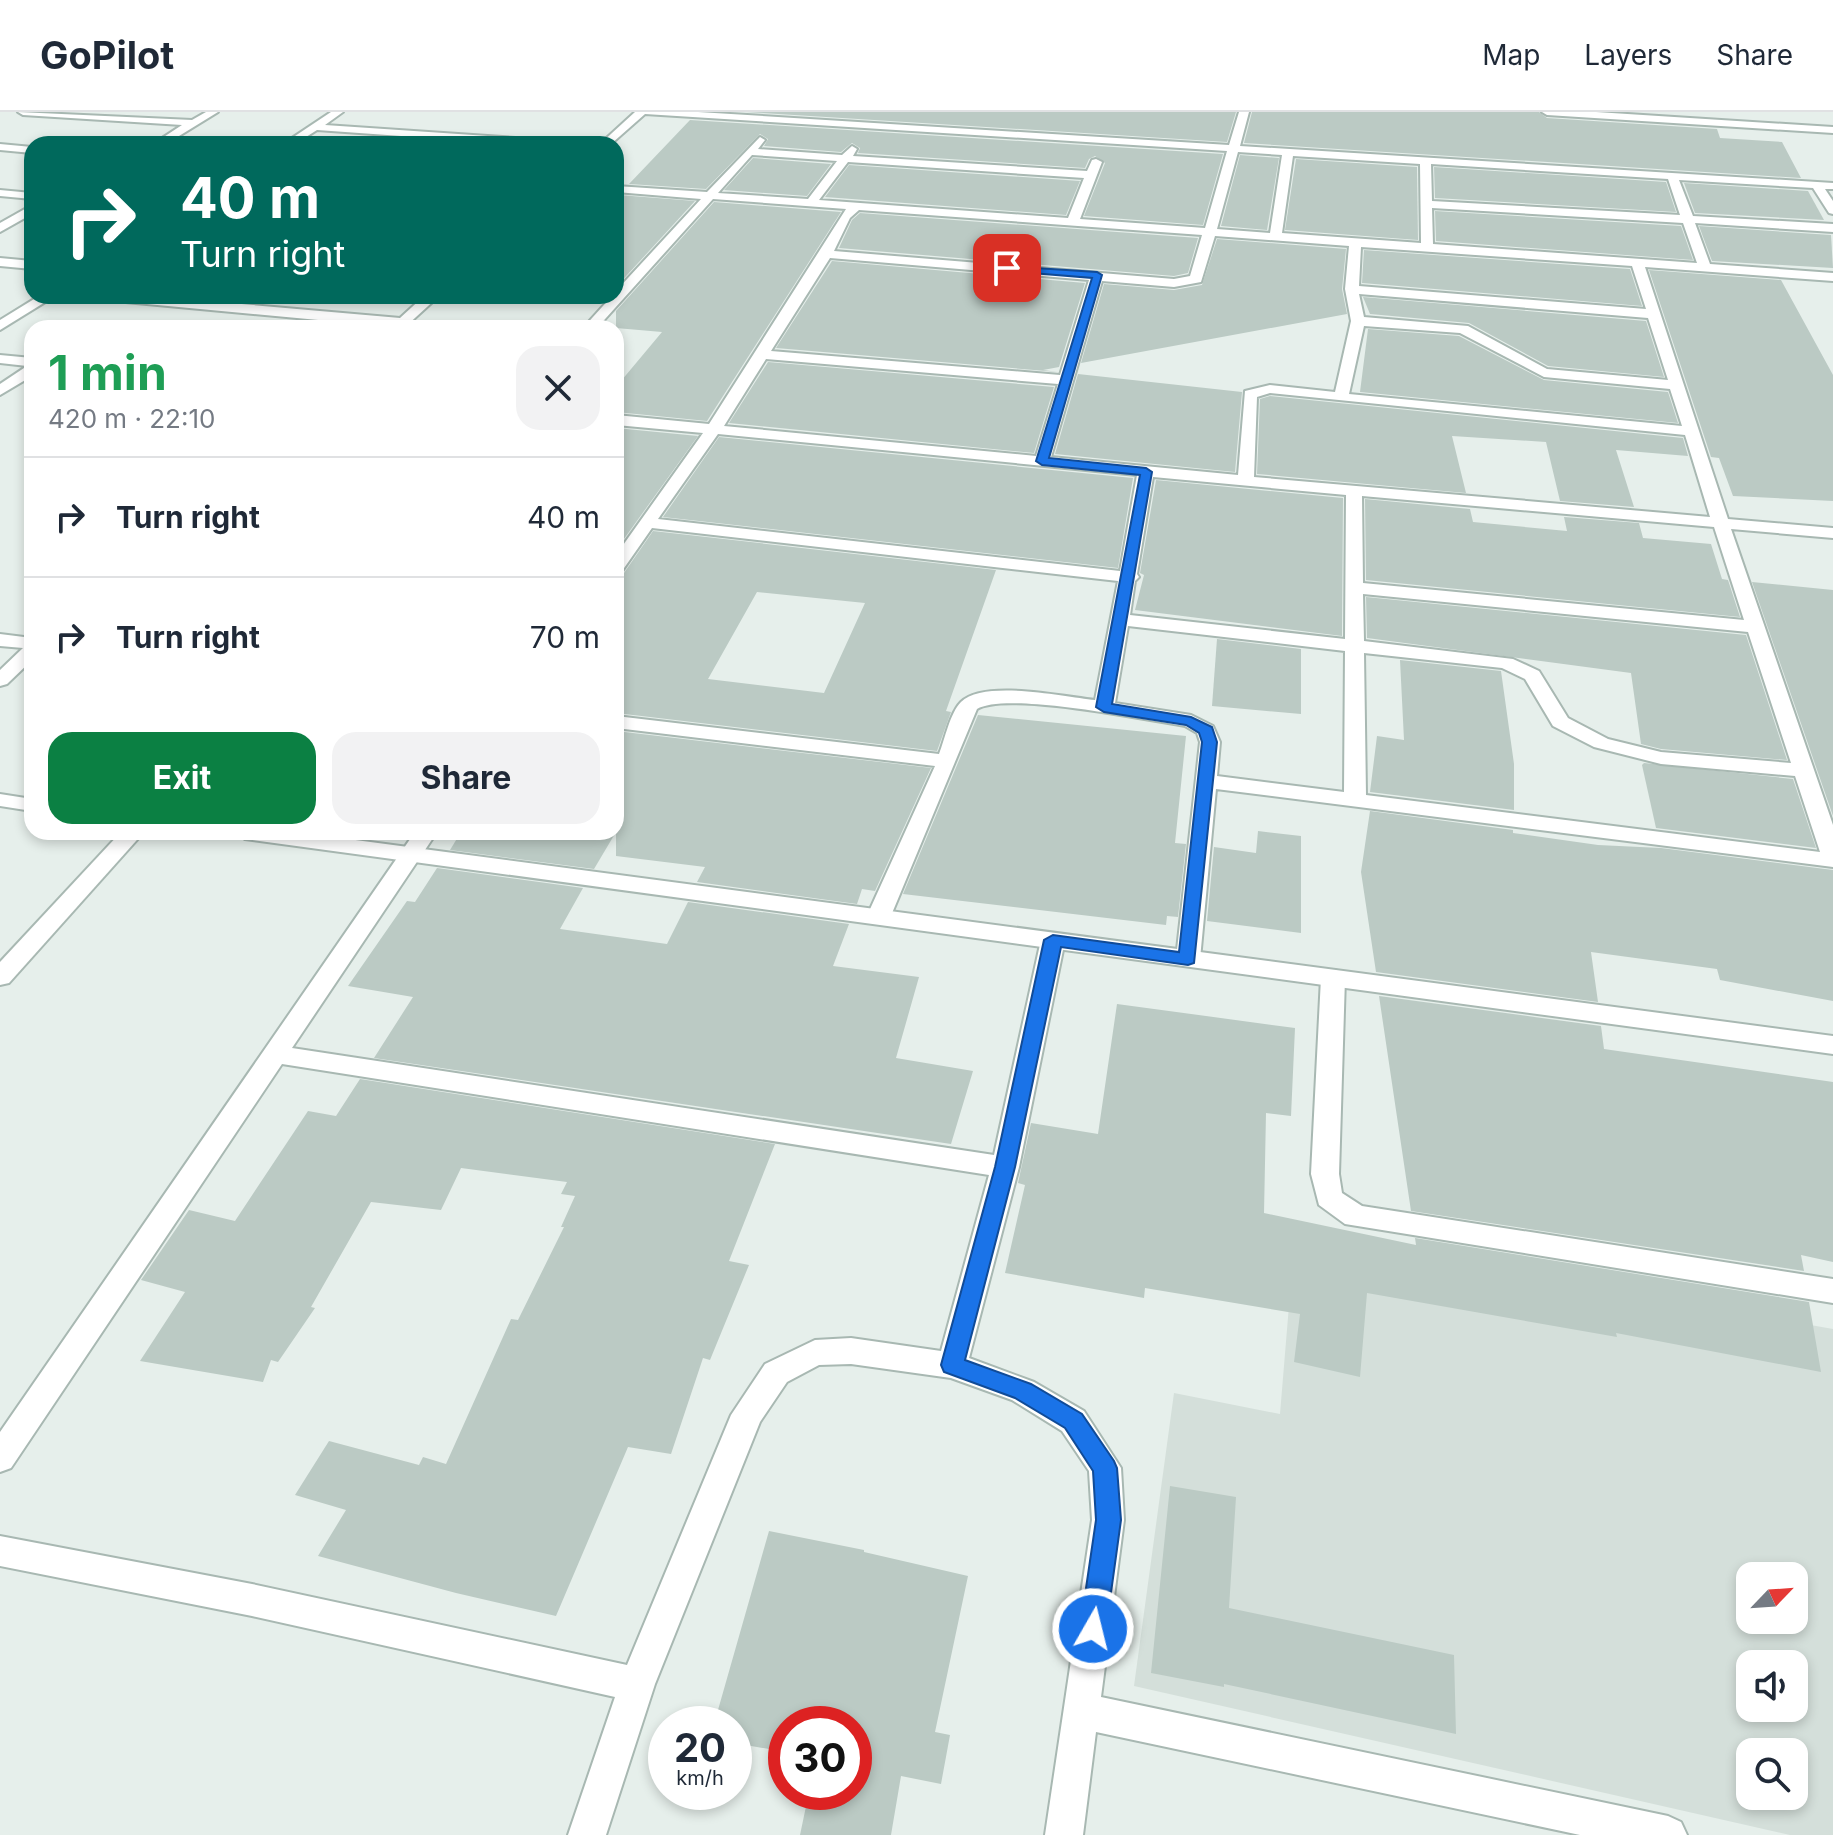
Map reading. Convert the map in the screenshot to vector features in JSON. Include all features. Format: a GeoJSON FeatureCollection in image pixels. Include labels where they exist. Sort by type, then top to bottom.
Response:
{"type":"FeatureCollection","features":[{"type":"Feature","properties":{"kind":"street"},"geometry":{"type":"LineString","coordinates":[[23,112],[194,123]]}},
{"type":"Feature","properties":{"kind":"street"},"geometry":{"type":"LineString","coordinates":[[172,136],[213,112]]}},
{"type":"Feature","properties":{"kind":"street"},"geometry":{"type":"LineString","coordinates":[[300,136],[338,112]]}},
{"type":"Feature","properties":{"kind":"street"},"geometry":{"type":"LineString","coordinates":[[614,136],[641,112]]}},
{"type":"Feature","properties":{"kind":"street"},"geometry":{"type":"LineString","coordinates":[[648,112],[782,116],[872,127],[1288,150],[1833,186]]}},
{"type":"Feature","properties":{"kind":"street"},"geometry":{"type":"LineString","coordinates":[[826,254],[1174,283],[1196,279],[1244,112]]}},
{"type":"Feature","properties":{"kind":"street"},"geometry":{"type":"LineString","coordinates":[[1547,112],[1833,130]]}},
{"type":"Feature","properties":{"kind":"street"},"geometry":{"type":"LineString","coordinates":[[1736,112],[1745,125]]}},
{"type":"Feature","properties":{"kind":"street"},"geometry":{"type":"LineString","coordinates":[[624,290],[782,116]]}},
{"type":"Feature","properties":{"kind":"street"},"geometry":{"type":"LineString","coordinates":[[314,127],[444,136]]}},
{"type":"Feature","properties":{"kind":"street"},"geometry":{"type":"LineString","coordinates":[[811,203],[872,127]]}},
{"type":"Feature","properties":{"kind":"street"},"geometry":{"type":"LineString","coordinates":[[1072,223],[1104,142]]}},
{"type":"Feature","properties":{"kind":"street"},"geometry":{"type":"LineString","coordinates":[[0,147],[24,149]]}},
{"type":"Feature","properties":{"kind":"street"},"geometry":{"type":"LineString","coordinates":[[1275,238],[1288,150]]}},
{"type":"Feature","properties":{"kind":"street"},"geometry":{"type":"LineString","coordinates":[[749,152],[1091,175]]}},
{"type":"Feature","properties":{"kind":"street"},"geometry":{"type":"LineString","coordinates":[[1425,159],[1427,249]]}},
{"type":"Feature","properties":{"kind":"street"},"geometry":{"type":"LineString","coordinates":[[1672,175],[1705,268]]}},
{"type":"Feature","properties":{"kind":"street"},"geometry":{"type":"LineString","coordinates":[[1817,185],[1833,210]]}},
{"type":"Feature","properties":{"kind":"street"},"geometry":{"type":"LineString","coordinates":[[624,190],[1833,277]]}},
{"type":"Feature","properties":{"kind":"street"},"geometry":{"type":"LineString","coordinates":[[0,193],[24,195]]}},
{"type":"Feature","properties":{"kind":"street"},"geometry":{"type":"LineString","coordinates":[[1427,204],[1833,228]]}},
{"type":"Feature","properties":{"kind":"street"},"geometry":{"type":"LineString","coordinates":[[624,556],[714,429],[826,254],[845,216],[857,206]]}},
{"type":"Feature","properties":{"kind":"street"},"geometry":{"type":"LineString","coordinates":[[0,228],[24,214]]}},
{"type":"Feature","properties":{"kind":"street"},"geometry":{"type":"LineString","coordinates":[[1341,398],[1358,321],[1352,289],[1355,244]]}},
{"type":"Feature","properties":{"kind":"street"},"geometry":{"type":"LineString","coordinates":[[0,262],[24,264]]}},
{"type":"Feature","properties":{"kind":"street"},"geometry":{"type":"LineString","coordinates":[[1206,781],[1355,802],[1833,859],[1638,264]]}},
{"type":"Feature","properties":{"kind":"street"},"geometry":{"type":"LineString","coordinates":[[1042,461],[1097,275]]}},
{"type":"Feature","properties":{"kind":"street"},"geometry":{"type":"LineString","coordinates":[[1352,289],[1654,314]]}},
{"type":"Feature","properties":{"kind":"street"},"geometry":{"type":"LineString","coordinates":[[0,326],[35,304]]}},
{"type":"Feature","properties":{"kind":"street"},"geometry":{"type":"LineString","coordinates":[[191,304],[350,320]]}},
{"type":"Feature","properties":{"kind":"street"},"geometry":{"type":"LineString","coordinates":[[405,320],[423,304]]}},
{"type":"Feature","properties":{"kind":"street"},"geometry":{"type":"LineString","coordinates":[[597,320],[611,304]]}},
{"type":"Feature","properties":{"kind":"street"},"geometry":{"type":"LineString","coordinates":[[1358,321],[1463,329],[1544,373],[1676,385]]}},
{"type":"Feature","properties":{"kind":"street"},"geometry":{"type":"LineString","coordinates":[[762,354],[1066,380]]}},
{"type":"Feature","properties":{"kind":"street"},"geometry":{"type":"LineString","coordinates":[[0,359],[24,361]]}},
{"type":"Feature","properties":{"kind":"street"},"geometry":{"type":"LineString","coordinates":[[0,391],[24,374]]}},
{"type":"Feature","properties":{"kind":"street"},"geometry":{"type":"LineString","coordinates":[[1246,481],[1250,394],[1270,389],[1691,431]]}},
{"type":"Feature","properties":{"kind":"street"},"geometry":{"type":"LineString","coordinates":[[624,421],[1146,472],[1833,533]]}},
{"type":"Feature","properties":{"kind":"street"},"geometry":{"type":"LineString","coordinates":[[1104,707],[1130,577],[1146,472]]}},
{"type":"Feature","properties":{"kind":"street"},"geometry":{"type":"LineString","coordinates":[[1354,491],[1355,802]]}},
{"type":"Feature","properties":{"kind":"street"},"geometry":{"type":"LineString","coordinates":[[648,523],[1130,577]]}},
{"type":"Feature","properties":{"kind":"street"},"geometry":{"type":"LineString","coordinates":[[1355,588],[1756,627]]}},
{"type":"Feature","properties":{"kind":"street"},"geometry":{"type":"LineString","coordinates":[[1121,620],[1506,663],[1532,675],[1560,722],[1601,743],[1661,758],[1803,770]]}},
{"type":"Feature","properties":{"kind":"street"},"geometry":{"type":"LineString","coordinates":[[0,640],[24,643]]}},
{"type":"Feature","properties":{"kind":"street"},"geometry":{"type":"LineString","coordinates":[[0,680],[24,658]]}},
{"type":"Feature","properties":{"kind":"street"},"geometry":{"type":"LineString","coordinates":[[878,918],[968,706],[981,698],[997,696],[1104,707],[1191,721],[1206,730],[1210,742],[1188,959]]}},
{"type":"Feature","properties":{"kind":"street"},"geometry":{"type":"LineString","coordinates":[[624,723],[947,761]]}},
{"type":"Feature","properties":{"kind":"street"},"geometry":{"type":"LineString","coordinates":[[0,800],[24,804]]}},
{"type":"Feature","properties":{"kind":"street"},"geometry":{"type":"LineString","coordinates":[[0,977],[126,840]]}},
{"type":"Feature","properties":{"kind":"street"},"geometry":{"type":"LineString","coordinates":[[305,840],[1833,1045]]}},
{"type":"Feature","properties":{"kind":"street"},"geometry":{"type":"LineString","coordinates":[[0,1458],[420,840]]}},
{"type":"Feature","properties":{"kind":"street"},"geometry":{"type":"LineString","coordinates":[[952,1365],[1005,1167],[1053,940]]}},
{"type":"Feature","properties":{"kind":"street"},"geometry":{"type":"LineString","coordinates":[[1333,978],[1325,1174],[1329,1198],[1355,1216],[1833,1291]]}},
{"type":"Feature","properties":{"kind":"street"},"geometry":{"type":"LineString","coordinates":[[275,1054],[1005,1167]]}},
{"type":"Feature","properties":{"kind":"street"},"geometry":{"type":"LineString","coordinates":[[587,1835],[637,1684],[747,1415],[776,1373],[815,1353],[851,1351],[952,1365],[1023,1391],[1073,1421],[1105,1468],[1108,1520],[1064,1835]]}},
{"type":"Feature","properties":{"kind":"street"},"geometry":{"type":"LineString","coordinates":[[0,1551],[252,1600],[637,1684]]}},
{"type":"Feature","properties":{"kind":"street"},"geometry":{"type":"LineString","coordinates":[[1082,1711],[1668,1835]]}},
{"type":"Feature","properties":{"kind":"shaded area"},"geometry":{"type":"Polygon","coordinates":[[[1295,1233],[1833,1329],[1833,1835],[1790,1835],[1134,1686],[1174,1393],[1280,1414],[1295,1233]]]}},
{"type":"Feature","properties":{"kind":"building"},"geometry":{"type":"Polygon","coordinates":[[[746,112],[1236,112],[1227,142],[746,112]]]}},
{"type":"Feature","properties":{"kind":"building"},"geometry":{"type":"Polygon","coordinates":[[[1252,112],[1539,112],[1547,118],[1717,129],[1720,138],[1782,142],[1801,178],[1244,143],[1252,112]]]}},
{"type":"Feature","properties":{"kind":"building"},"geometry":{"type":"Polygon","coordinates":[[[690,120],[1223,154],[1203,225],[1084,216],[1105,163],[1095,156],[1089,159],[1085,168],[858,153],[860,148],[852,143],[841,152],[764,146],[768,139],[760,134],[706,189],[629,184],[690,120]]]}},
{"type":"Feature","properties":{"kind":"building"},"geometry":{"type":"Polygon","coordinates":[[[1240,155],[1279,158],[1267,230],[1221,226],[1240,155]]]}},
{"type":"Feature","properties":{"kind":"building"},"geometry":{"type":"Polygon","coordinates":[[[753,158],[831,164],[807,196],[724,190],[753,158]]]}},
{"type":"Feature","properties":{"kind":"building"},"geometry":{"type":"Polygon","coordinates":[[[1296,159],[1417,167],[1418,240],[1285,230],[1296,159]]]}},
{"type":"Feature","properties":{"kind":"building"},"geometry":{"type":"Polygon","coordinates":[[[849,165],[1080,181],[1066,215],[825,197],[849,165]]]}},
{"type":"Feature","properties":{"kind":"building"},"geometry":{"type":"Polygon","coordinates":[[[1434,167],[1666,182],[1676,212],[1435,198],[1434,167]]]}},
{"type":"Feature","properties":{"kind":"building"},"geometry":{"type":"Polygon","coordinates":[[[1684,183],[1808,191],[1824,220],[1695,213],[1684,183]]]}},
{"type":"Feature","properties":{"kind":"building"},"geometry":{"type":"Polygon","coordinates":[[[624,195],[695,201],[624,278],[624,195]]]}},
{"type":"Feature","properties":{"kind":"building"},"geometry":{"type":"Polygon","coordinates":[[[714,202],[841,212],[707,421],[624,413],[624,377],[662,332],[624,329],[624,320],[616,320],[616,311],[714,202]]]}},
{"type":"Feature","properties":{"kind":"building"},"geometry":{"type":"Polygon","coordinates":[[[1435,211],[1681,226],[1693,260],[1436,241],[1435,211]]]}},
{"type":"Feature","properties":{"kind":"building"},"geometry":{"type":"Polygon","coordinates":[[[860,213],[1198,238],[1188,273],[1174,276],[839,248],[852,220],[860,213]]]}},
{"type":"Feature","properties":{"kind":"building"},"geometry":{"type":"Polygon","coordinates":[[[1699,226],[1831,235],[1833,268],[1712,261],[1699,226]]]}},
{"type":"Feature","properties":{"kind":"building"},"geometry":{"type":"Polygon","coordinates":[[[1217,239],[1346,249],[1342,289],[1347,314],[1081,363],[1104,284],[1174,290],[1202,285],[1217,239]]]}},
{"type":"Feature","properties":{"kind":"building"},"geometry":{"type":"Polygon","coordinates":[[[1364,250],[1630,269],[1642,306],[1362,283],[1364,250]]]}},
{"type":"Feature","properties":{"kind":"building"},"geometry":{"type":"Polygon","coordinates":[[[832,261],[1085,283],[1059,367],[1043,370],[1058,372],[776,348],[832,261]]]}},
{"type":"Feature","properties":{"kind":"building"},"geometry":{"type":"Polygon","coordinates":[[[1649,270],[1781,280],[1833,375],[1833,501],[1733,496],[1719,458],[1711,457],[1649,270]]]}},
{"type":"Feature","properties":{"kind":"building"},"geometry":{"type":"Polygon","coordinates":[[[1363,297],[1646,321],[1664,377],[1548,366],[1469,323],[1370,314],[1363,297]]]}},
{"type":"Feature","properties":{"kind":"building"},"geometry":{"type":"Polygon","coordinates":[[[1368,329],[1459,336],[1544,380],[1668,392],[1678,423],[1360,392],[1368,329]]]}},
{"type":"Feature","properties":{"kind":"building"},"geometry":{"type":"Polygon","coordinates":[[[768,362],[1054,387],[1034,453],[729,423],[768,362]]]}},
{"type":"Feature","properties":{"kind":"building"},"geometry":{"type":"Polygon","coordinates":[[[1078,374],[1242,392],[1235,472],[1055,454],[1078,374]]]}},
{"type":"Feature","properties":{"kind":"building"},"geometry":{"type":"Polygon","coordinates":[[[1270,396],[1683,438],[1688,456],[1616,450],[1634,507],[1560,501],[1546,442],[1452,436],[1466,493],[1257,474],[1260,399],[1270,396]]]}},
{"type":"Feature","properties":{"kind":"building"},"geometry":{"type":"Polygon","coordinates":[[[624,429],[698,436],[624,539],[624,429]]]}},
{"type":"Feature","properties":{"kind":"building"},"geometry":{"type":"Polygon","coordinates":[[[719,437],[1133,478],[1118,568],[663,517],[719,437]]]}},
{"type":"Feature","properties":{"kind":"building"},"geometry":{"type":"Polygon","coordinates":[[[1156,480],[1343,498],[1342,636],[1135,610],[1144,575],[1140,573],[1156,480]]]}},
{"type":"Feature","properties":{"kind":"building"},"geometry":{"type":"Polygon","coordinates":[[[1365,499],[1470,509],[1473,522],[1567,531],[1564,517],[1639,523],[1643,538],[1711,544],[1722,579],[1728,580],[1740,617],[1366,580],[1365,499]]]}},
{"type":"Feature","properties":{"kind":"building"},"geometry":{"type":"Polygon","coordinates":[[[653,531],[996,570],[946,711],[951,712],[937,751],[624,714],[624,573],[653,531]],[[757,592],[708,679],[824,693],[865,603],[757,592]]]}},
{"type":"Feature","properties":{"kind":"building"},"geometry":{"type":"Polygon","coordinates":[[[1752,582],[1833,590],[1833,816],[1752,582]]]}},
{"type":"Feature","properties":{"kind":"building"},"geometry":{"type":"Polygon","coordinates":[[[1366,597],[1746,635],[1787,760],[1661,749],[1641,744],[1631,673],[1367,638],[1366,597]]]}},
{"type":"Feature","properties":{"kind":"building"},"geometry":{"type":"Polygon","coordinates":[[[1217,639],[1301,649],[1301,714],[1212,706],[1217,639]]]}},
{"type":"Feature","properties":{"kind":"building"},"geometry":{"type":"Polygon","coordinates":[[[1400,660],[1501,671],[1514,764],[1514,810],[1370,792],[1377,736],[1404,740],[1400,660]]]}},
{"type":"Feature","properties":{"kind":"building"},"geometry":{"type":"Polygon","coordinates":[[[978,715],[1186,736],[1175,843],[1186,844],[1178,917],[1167,916],[1166,925],[903,894],[978,715]]]}},
{"type":"Feature","properties":{"kind":"building"},"geometry":{"type":"Polygon","coordinates":[[[624,732],[931,768],[875,891],[862,889],[857,904],[697,882],[705,867],[616,856],[616,840],[624,840],[624,732]]]}},
{"type":"Feature","properties":{"kind":"building"},"geometry":{"type":"Polygon","coordinates":[[[1644,763],[1793,779],[1816,848],[1656,828],[1644,763]]]}},
{"type":"Feature","properties":{"kind":"building"},"geometry":{"type":"Polygon","coordinates":[[[1370,811],[1598,845],[1661,848],[1833,870],[1833,1001],[1720,980],[1717,969],[1591,952],[1598,1002],[1376,972],[1361,872],[1370,811]]]}},
{"type":"Feature","properties":{"kind":"building"},"geometry":{"type":"Polygon","coordinates":[[[1258,831],[1301,836],[1301,933],[1207,921],[1214,847],[1256,853],[1258,831]]]}},
{"type":"Feature","properties":{"kind":"building"},"geometry":{"type":"Polygon","coordinates":[[[456,840],[611,840],[594,869],[450,850],[456,840]]]}},
{"type":"Feature","properties":{"kind":"building"},"geometry":{"type":"Polygon","coordinates":[[[437,868],[583,888],[560,929],[667,944],[688,902],[849,924],[833,966],[919,977],[896,1058],[973,1071],[951,1144],[374,1058],[413,997],[348,986],[407,901],[415,902],[437,868]]]}},
{"type":"Feature","properties":{"kind":"building"},"geometry":{"type":"Polygon","coordinates":[[[1379,996],[1601,1026],[1604,1049],[1833,1082],[1833,1262],[1801,1255],[1804,1271],[1411,1211],[1379,996]]]}},
{"type":"Feature","properties":{"kind":"building"},"geometry":{"type":"Polygon","coordinates":[[[1117,1004],[1295,1028],[1291,1116],[1266,1113],[1264,1213],[1416,1245],[1415,1238],[1809,1302],[1821,1372],[1616,1333],[1617,1337],[1367,1293],[1360,1377],[1294,1362],[1300,1314],[1145,1288],[1144,1298],[1005,1273],[1025,1185],[1018,1183],[1031,1123],[1098,1134],[1117,1004]]]}},
{"type":"Feature","properties":{"kind":"building"},"geometry":{"type":"Polygon","coordinates":[[[360,1079],[775,1144],[729,1261],[749,1265],[710,1360],[703,1358],[671,1454],[628,1447],[556,1616],[318,1556],[346,1510],[295,1495],[329,1441],[419,1465],[423,1457],[446,1464],[511,1319],[518,1320],[564,1227],[561,1227],[575,1196],[561,1194],[567,1182],[461,1168],[441,1210],[371,1202],[311,1307],[315,1308],[278,1362],[271,1360],[263,1382],[140,1361],[185,1292],[141,1280],[189,1210],[235,1221],[308,1111],[336,1116],[360,1079]]]}},
{"type":"Feature","properties":{"kind":"building"},"geometry":{"type":"Polygon","coordinates":[[[1170,1486],[1236,1497],[1229,1608],[1454,1655],[1456,1734],[1224,1684],[1224,1687],[1151,1673],[1170,1486]]]}},
{"type":"Feature","properties":{"kind":"building"},"geometry":{"type":"Polygon","coordinates":[[[769,1531],[864,1550],[968,1576],[935,1732],[950,1735],[941,1784],[901,1776],[891,1835],[800,1835],[805,1810],[872,1810],[872,1706],[768,1706],[768,1749],[752,1746],[752,1706],[719,1706],[769,1531]]]}},
{"type":"Feature","properties":{"kind":"route"},"geometry":{"type":"LineString","coordinates":[[1007,268],[1097,275],[1042,461],[1146,472],[1130,577],[1104,707],[1191,721],[1206,730],[1210,742],[1188,959],[1053,940],[1005,1167],[952,1365],[1023,1391],[1073,1421],[1105,1468],[1108,1520],[1093,1629]]}}]}
